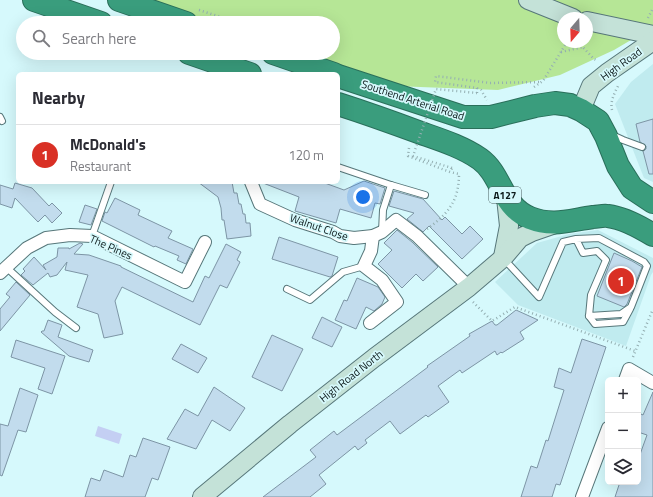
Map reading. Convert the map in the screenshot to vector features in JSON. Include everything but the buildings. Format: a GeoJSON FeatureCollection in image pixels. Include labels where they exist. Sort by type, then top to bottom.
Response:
{"type":"FeatureCollection","features":[{"type":"Feature","properties":{"kind":"highway"},"geometry":{"type":"LineString","coordinates":[[34,0],[81,16]]}},
{"type":"Feature","properties":{"kind":"highway"},"geometry":{"type":"LineString","coordinates":[[119,0],[192,16]]}},
{"type":"Feature","properties":{"kind":"highway"},"geometry":{"type":"LineString","coordinates":[[209,60],[244,72]]}},
{"type":"Feature","properties":{"kind":"highway"},"geometry":{"type":"LineString","coordinates":[[293,60],[328,72]]}},
{"type":"Feature","properties":{"kind":"highway","name":"Southend Arterial Road"},"geometry":{"type":"LineString","coordinates":[[340,77],[463,117],[491,117],[535,106],[555,103],[570,105],[598,121],[606,136],[618,166],[632,188],[653,202]]}},
{"type":"Feature","properties":{"kind":"highway","name":"A127"},"geometry":{"type":"LineString","coordinates":[[340,105],[432,137],[469,153],[481,160],[494,176],[506,198],[515,209],[528,217],[543,223],[558,223],[583,218],[608,216],[624,221],[653,235]]}},
{"type":"Feature","properties":{"kind":"street"},"geometry":{"type":"LineString","coordinates":[[528,0],[558,12]]}},
{"type":"Feature","properties":{"kind":"street"},"geometry":{"type":"LineString","coordinates":[[593,22],[653,35]]}},
{"type":"Feature","properties":{"kind":"street","name":"High Road"},"geometry":{"type":"LineString","coordinates":[[581,110],[591,86],[607,72],[653,41]]}},
{"type":"Feature","properties":{"kind":"street","name":"Walnut Close"},"geometry":{"type":"LineString","coordinates":[[251,184],[260,204],[295,220],[333,232],[340,236],[354,238],[378,234]]}},
{"type":"Feature","properties":{"kind":"street"},"geometry":{"type":"LineString","coordinates":[[503,258],[509,226],[506,198]]}},
{"type":"Feature","properties":{"kind":"street"},"geometry":{"type":"LineString","coordinates":[[370,323],[397,302],[382,280],[364,266],[378,234],[396,220],[416,236],[466,290]]}},
{"type":"Feature","properties":{"kind":"street","name":"High Road North"},"geometry":{"type":"LineString","coordinates":[[202,497],[314,405],[374,358],[466,290],[503,258],[520,238],[558,223]]}},
{"type":"Feature","properties":{"kind":"street","name":"The Pines"},"geometry":{"type":"LineString","coordinates":[[3,270],[28,248],[46,238],[70,235],[92,236],[185,282],[205,242]]}},
{"type":"Feature","properties":{"kind":"street"},"geometry":{"type":"LineString","coordinates":[[627,375],[653,383]]}},
{"type":"Feature","properties":{"kind":"street"},"geometry":{"type":"LineString","coordinates":[[582,497],[605,436]]}},
{"type":"Feature","properties":{"kind":"lane"},"geometry":{"type":"LineString","coordinates":[[602,129],[623,140],[642,147]]}},
{"type":"Feature","properties":{"kind":"lane"},"geometry":{"type":"LineString","coordinates":[[340,168],[425,195]]}},
{"type":"Feature","properties":{"kind":"lane"},"geometry":{"type":"LineString","coordinates":[[92,236],[110,184]]}},
{"type":"Feature","properties":{"kind":"lane"},"geometry":{"type":"LineString","coordinates":[[378,234],[383,210],[391,185]]}},
{"type":"Feature","properties":{"kind":"lane"},"geometry":{"type":"LineString","coordinates":[[503,258],[539,297],[563,242],[576,239],[599,238],[644,262],[647,266],[631,307],[621,314],[589,316],[591,295],[606,260],[597,251],[583,253],[576,239]]}},
{"type":"Feature","properties":{"kind":"lane"},"geometry":{"type":"LineString","coordinates":[[287,290],[310,300],[343,272],[364,266]]}},
{"type":"Feature","properties":{"kind":"lane"},"geometry":{"type":"LineString","coordinates":[[3,270],[76,328]]}},
{"type":"Feature","properties":{"kind":"path"},"geometry":{"type":"LineString","coordinates":[[528,89],[543,82],[563,48]]}},
{"type":"Feature","properties":{"kind":"path"},"geometry":{"type":"LineString","coordinates":[[561,52],[579,48]]}},
{"type":"Feature","properties":{"kind":"path"},"geometry":{"type":"LineString","coordinates":[[584,48],[594,59],[599,62]]}},
{"type":"Feature","properties":{"kind":"path"},"geometry":{"type":"LineString","coordinates":[[487,101],[481,90],[477,88],[435,82],[436,76],[490,84],[543,82]]}},
{"type":"Feature","properties":{"kind":"path"},"geometry":{"type":"LineString","coordinates":[[450,172],[452,168],[413,156],[436,89],[477,94],[477,88]]}},
{"type":"Feature","properties":{"kind":"path"},"geometry":{"type":"LineString","coordinates":[[433,89],[446,95]]}},
{"type":"Feature","properties":{"kind":"path"},"geometry":{"type":"LineString","coordinates":[[480,100],[487,101],[494,99]]}},
{"type":"Feature","properties":{"kind":"path"},"geometry":{"type":"LineString","coordinates":[[409,145],[408,156],[459,174],[459,184],[454,204],[441,219],[416,236]]}},
{"type":"Feature","properties":{"kind":"path"},"geometry":{"type":"LineString","coordinates":[[466,290],[492,321],[515,307],[636,351]]}},
{"type":"Feature","properties":{"kind":"path"},"geometry":{"type":"LineString","coordinates":[[627,375],[653,309]]}},
{"type":"Feature","properties":{"kind":"shaded area"},"geometry":{"type":"Polygon","coordinates":[[[653,64],[653,182],[644,178],[615,104],[631,82],[653,64]]]}},
{"type":"Feature","properties":{"kind":"shaded area"},"geometry":{"type":"Polygon","coordinates":[[[598,230],[653,258],[653,272],[626,346],[518,305],[495,282],[537,243],[569,234],[598,230]]]}},
{"type":"Feature","properties":{"kind":"shaded area"},"geometry":{"type":"Polygon","coordinates":[[[98,426],[122,434],[119,444],[95,436],[98,426]]]}},
{"type":"Feature","properties":{"kind":"green space"},"geometry":{"type":"Polygon","coordinates":[[[144,0],[653,0],[653,27],[614,50],[560,75],[498,90],[394,86],[319,60],[340,60],[340,16],[191,16],[144,0]]]}},
{"type":"Feature","properties":{"kind":"place","name":"McDonald's"},"geometry":{"type":"Point","coordinates":[621,281]}}]}
